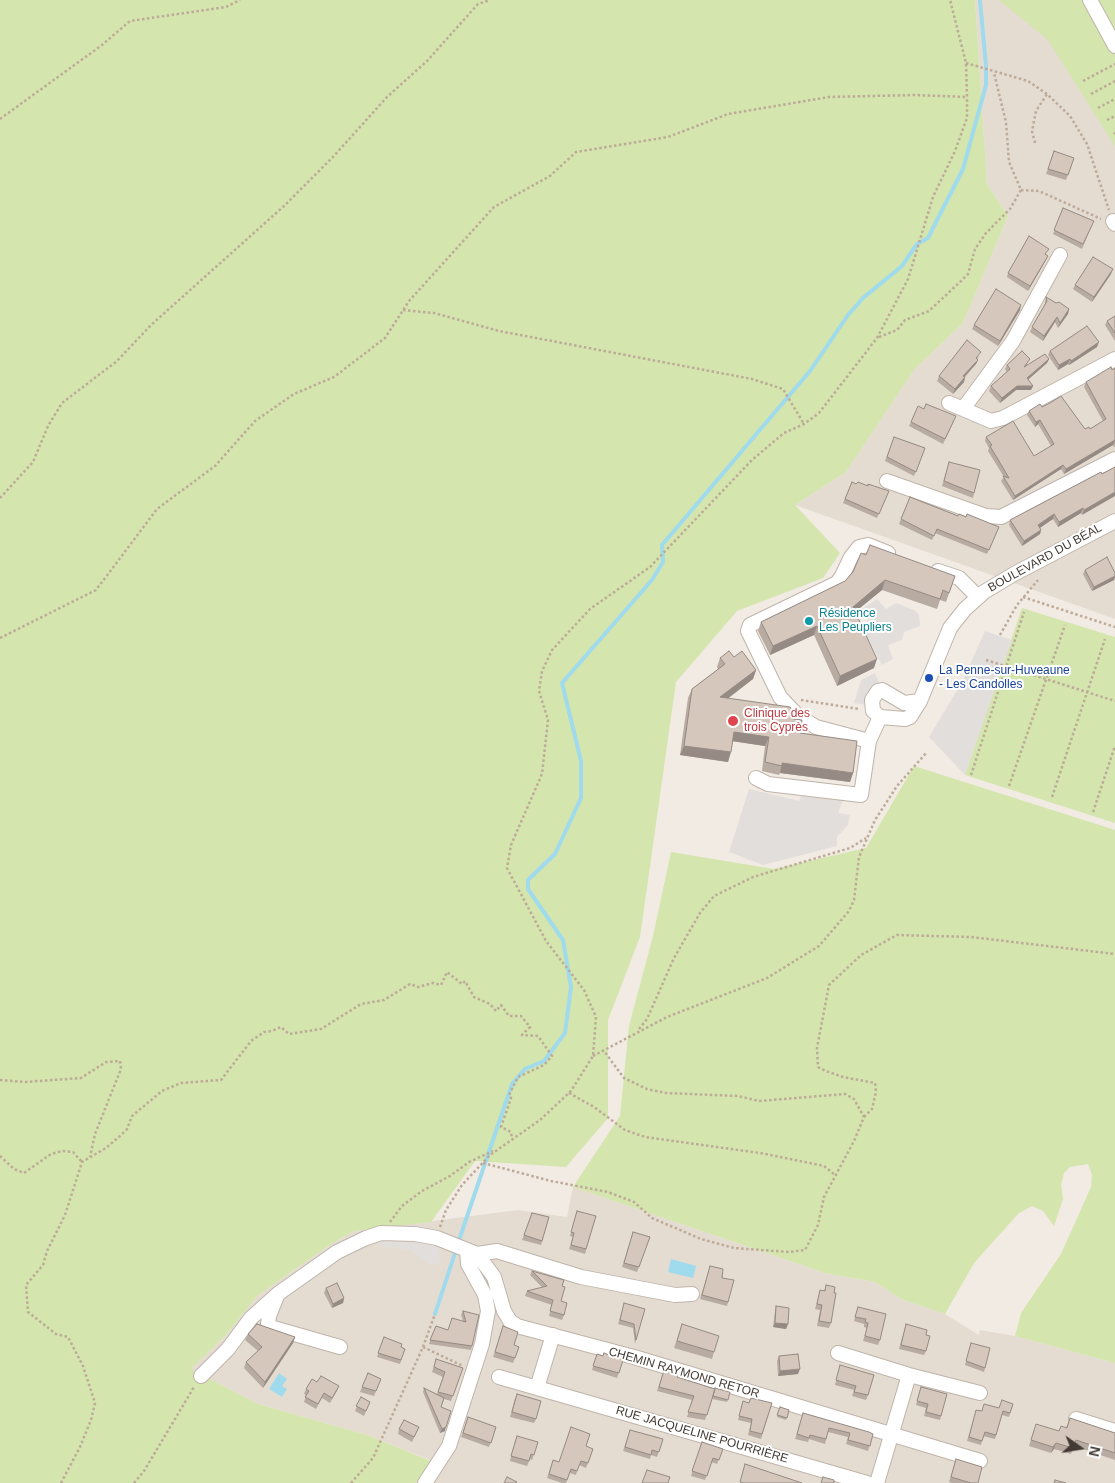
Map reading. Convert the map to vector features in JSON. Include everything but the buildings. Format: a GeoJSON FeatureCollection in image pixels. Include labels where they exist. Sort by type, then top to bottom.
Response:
{"type":"FeatureCollection","features":[{"type":"Feature","properties":{"kind":"street"},"geometry":{"type":"LineString","coordinates":[[1090,0],[1115,46]]}},
{"type":"Feature","properties":{"kind":"street"},"geometry":{"type":"LineString","coordinates":[[963,409],[1013,341],[1060,255]]}},
{"type":"Feature","properties":{"kind":"street"},"geometry":{"type":"LineString","coordinates":[[949,403],[991,421],[1003,418],[1115,359]]}},
{"type":"Feature","properties":{"kind":"street"},"geometry":{"type":"LineString","coordinates":[[887,481],[986,516],[1001,518],[1115,459]]}},
{"type":"Feature","properties":{"kind":"street","name":"BOULEVARD DU BÉAL"},"geometry":{"type":"LineString","coordinates":[[877,714],[905,719],[910,717],[920,701],[950,628],[965,609],[978,597],[1014,574],[1115,521]]}},
{"type":"Feature","properties":{"kind":"street"},"geometry":{"type":"LineString","coordinates":[[869,741],[805,722],[780,697],[748,631],[750,624],[837,583],[850,557],[859,547],[868,546],[904,559]]}},
{"type":"Feature","properties":{"kind":"street"},"geometry":{"type":"LineString","coordinates":[[922,565],[959,578],[978,597]]}},
{"type":"Feature","properties":{"kind":"street"},"geometry":{"type":"LineString","coordinates":[[756,778],[768,784],[861,795],[869,741],[877,714],[872,700],[882,690],[904,703],[920,701]]}},
{"type":"Feature","properties":{"kind":"street"},"geometry":{"type":"LineString","coordinates":[[201,1376],[228,1349],[251,1318],[279,1293],[337,1252],[381,1233],[416,1234],[437,1238],[472,1252],[497,1251],[598,1281],[675,1295],[692,1294]]}},
{"type":"Feature","properties":{"kind":"street"},"geometry":{"type":"LineString","coordinates":[[425,1483],[449,1446],[482,1344],[488,1311],[485,1295],[468,1264],[472,1252]]}},
{"type":"Feature","properties":{"kind":"street","name":"CHEMIN RAYMOND RETOR"},"geometry":{"type":"LineString","coordinates":[[472,1252],[494,1277],[504,1311],[510,1322],[980,1460]]}},
{"type":"Feature","properties":{"kind":"street"},"geometry":{"type":"LineString","coordinates":[[279,1293],[270,1316],[268,1324],[270,1328],[340,1347]]}},
{"type":"Feature","properties":{"kind":"street"},"geometry":{"type":"LineString","coordinates":[[537,1388],[552,1335]]}},
{"type":"Feature","properties":{"kind":"street"},"geometry":{"type":"LineString","coordinates":[[838,1353],[909,1375],[980,1393]]}},
{"type":"Feature","properties":{"kind":"street"},"geometry":{"type":"LineString","coordinates":[[877,1483],[909,1375]]}},
{"type":"Feature","properties":{"kind":"street","name":"RUE JACQUELINE POURRIÈRE"},"geometry":{"type":"LineString","coordinates":[[499,1377],[868,1483]]}},
{"type":"Feature","properties":{"kind":"street"},"geometry":{"type":"LineString","coordinates":[[1076,1420],[1115,1430]]}},
{"type":"Feature","properties":{"kind":"path"},"geometry":{"type":"LineString","coordinates":[[0,119],[102,45],[130,21],[226,6],[240,0]]}},
{"type":"Feature","properties":{"kind":"path"},"geometry":{"type":"LineString","coordinates":[[0,498],[32,462],[48,426],[62,403],[117,361],[158,319],[284,206],[333,157],[387,97],[427,61],[478,4],[490,0]]}},
{"type":"Feature","properties":{"kind":"path"},"geometry":{"type":"LineString","coordinates":[[381,1233],[402,1206],[409,1201],[469,1162],[512,1140],[540,1120],[569,1093],[593,1056],[596,1017],[584,990],[546,940],[507,868],[511,845],[542,774],[548,720],[539,691],[542,671],[552,650],[590,609],[650,567],[752,460],[784,433],[804,424],[819,413],[877,338],[908,279],[932,197],[955,151],[966,118],[966,63],[950,0]]}},
{"type":"Feature","properties":{"kind":"path"},"geometry":{"type":"LineString","coordinates":[[966,63],[994,73],[1028,81],[1047,94],[1070,116],[1087,144],[1112,224]]}},
{"type":"Feature","properties":{"kind":"path"},"geometry":{"type":"LineString","coordinates":[[1083,81],[1115,64]]}},
{"type":"Feature","properties":{"kind":"path"},"geometry":{"type":"LineString","coordinates":[[994,73],[1006,122],[1010,162],[1021,190]]}},
{"type":"Feature","properties":{"kind":"path"},"geometry":{"type":"LineString","coordinates":[[1091,94],[1115,81]]}},
{"type":"Feature","properties":{"kind":"path"},"geometry":{"type":"LineString","coordinates":[[1034,144],[1032,131],[1036,111],[1047,94]]}},
{"type":"Feature","properties":{"kind":"path"},"geometry":{"type":"LineString","coordinates":[[0,638],[96,590],[157,509],[214,466],[254,421],[294,394],[334,377],[385,338],[403,310],[494,207],[550,176],[576,152],[668,137],[728,114],[828,97],[915,95],[967,97]]}},
{"type":"Feature","properties":{"kind":"path"},"geometry":{"type":"LineString","coordinates":[[1098,108],[1115,99]]}},
{"type":"Feature","properties":{"kind":"path"},"geometry":{"type":"LineString","coordinates":[[1107,120],[1115,116]]}},
{"type":"Feature","properties":{"kind":"path"},"geometry":{"type":"LineString","coordinates":[[1021,190],[1039,191],[1112,224]]}},
{"type":"Feature","properties":{"kind":"path"},"geometry":{"type":"LineString","coordinates":[[877,338],[897,330],[906,320],[929,310],[961,282],[968,274],[975,249],[986,233],[1010,209],[1021,190]]}},
{"type":"Feature","properties":{"kind":"path"},"geometry":{"type":"LineString","coordinates":[[403,310],[434,313],[499,331],[752,379],[783,389],[804,424]]}},
{"type":"Feature","properties":{"kind":"path"},"geometry":{"type":"LineString","coordinates":[[1000,635],[1023,597],[1038,580]]}},
{"type":"Feature","properties":{"kind":"path"},"geometry":{"type":"LineString","coordinates":[[1023,597],[1115,627]]}},
{"type":"Feature","properties":{"kind":"path"},"geometry":{"type":"LineString","coordinates":[[971,775],[1024,612]]}},
{"type":"Feature","properties":{"kind":"path"},"geometry":{"type":"LineString","coordinates":[[1009,786],[1065,625]]}},
{"type":"Feature","properties":{"kind":"path"},"geometry":{"type":"LineString","coordinates":[[1052,797],[1105,639]]}},
{"type":"Feature","properties":{"kind":"path"},"geometry":{"type":"LineString","coordinates":[[986,660],[1115,701]]}},
{"type":"Feature","properties":{"kind":"path"},"geometry":{"type":"LineString","coordinates":[[789,707],[791,701],[796,699],[877,714]]}},
{"type":"Feature","properties":{"kind":"path"},"geometry":{"type":"LineString","coordinates":[[1093,812],[1115,746]]}},
{"type":"Feature","properties":{"kind":"path"},"geometry":{"type":"LineString","coordinates":[[593,1056],[638,1031],[698,1003],[767,978],[819,946],[854,900],[859,857],[875,820],[897,786],[927,752]]}},
{"type":"Feature","properties":{"kind":"path"},"geometry":{"type":"LineString","coordinates":[[638,1031],[647,1019],[674,958],[700,913],[714,896],[753,877],[850,848],[868,837]]}},
{"type":"Feature","properties":{"kind":"path"},"geometry":{"type":"LineString","coordinates":[[483,1162],[498,1168],[551,1182],[608,1192],[634,1202],[652,1218],[701,1239],[734,1248],[789,1252],[805,1250],[818,1225],[824,1197],[854,1141],[864,1117],[872,1109],[876,1092],[875,1083],[843,1077],[818,1066],[817,1048],[829,985],[861,955],[897,935],[971,938],[1115,954]]}},
{"type":"Feature","properties":{"kind":"path"},"geometry":{"type":"LineString","coordinates":[[61,1483],[80,1447],[91,1420],[95,1403],[83,1366],[68,1337],[56,1334],[28,1312],[26,1285],[43,1265],[47,1251],[65,1215],[82,1162],[120,1136],[127,1129],[132,1116],[162,1091],[181,1083],[221,1080],[251,1041],[264,1032],[281,1027],[289,1034],[321,1029],[361,1004],[384,1000],[410,984],[418,987],[433,983],[441,985],[447,972],[462,984],[464,981],[474,997],[490,1004],[496,1011],[501,1005],[508,1016],[520,1016],[530,1027],[522,1035],[538,1036],[552,1056],[544,1065],[518,1077],[509,1095],[511,1098],[501,1127],[511,1132],[512,1140]]}},
{"type":"Feature","properties":{"kind":"path"},"geometry":{"type":"LineString","coordinates":[[604,1051],[624,1078],[647,1089],[676,1094],[738,1096],[759,1101],[845,1094],[854,1100],[864,1117]]}},
{"type":"Feature","properties":{"kind":"path"},"geometry":{"type":"LineString","coordinates":[[0,1080],[25,1082],[81,1078],[106,1062],[120,1061],[122,1069],[95,1134],[90,1158]]}},
{"type":"Feature","properties":{"kind":"path"},"geometry":{"type":"LineString","coordinates":[[569,1093],[594,1107],[625,1130],[645,1137],[760,1153],[824,1166],[835,1175]]}},
{"type":"Feature","properties":{"kind":"path"},"geometry":{"type":"LineString","coordinates":[[437,1238],[446,1210],[462,1185],[499,1148]]}},
{"type":"Feature","properties":{"kind":"path"},"geometry":{"type":"LineString","coordinates":[[0,1156],[14,1169],[24,1173],[51,1154],[62,1151],[73,1152],[82,1162]]}},
{"type":"Feature","properties":{"kind":"path"},"geometry":{"type":"LineString","coordinates":[[351,1483],[373,1458],[423,1347],[435,1314]]}},
{"type":"Feature","properties":{"kind":"path"},"geometry":{"type":"LineString","coordinates":[[423,1347],[473,1371]]}},
{"type":"Feature","properties":{"kind":"path"},"geometry":{"type":"LineString","coordinates":[[134,1483],[144,1471],[201,1376]]}},
{"type":"Feature","properties":{"kind":"shaded area"},"geometry":{"type":"Polygon","coordinates":[[[975,0],[1115,0],[1115,619],[795,505],[846,472],[914,370],[963,323],[1008,216],[987,184],[975,0]]]}},
{"type":"Feature","properties":{"kind":"shaded area"},"geometry":{"type":"Polygon","coordinates":[[[877,599],[886,609],[896,603],[916,611],[919,615],[920,626],[904,632],[902,640],[888,645],[893,659],[882,665],[865,633],[868,620],[861,610],[877,599]]]}},
{"type":"Feature","properties":{"kind":"shaded area"},"geometry":{"type":"Polygon","coordinates":[[[985,631],[1012,640],[965,775],[929,737],[962,682],[985,631]]]}},
{"type":"Feature","properties":{"kind":"shaded area"},"geometry":{"type":"Polygon","coordinates":[[[875,673],[882,690],[871,706],[854,703],[861,680],[875,673]]]}},
{"type":"Feature","properties":{"kind":"shaded area"},"geometry":{"type":"Polygon","coordinates":[[[749,789],[799,801],[802,794],[843,800],[838,813],[850,815],[848,825],[837,837],[837,846],[763,865],[729,852],[749,789]]]}},
{"type":"Feature","properties":{"kind":"shaded area"},"geometry":{"type":"Polygon","coordinates":[[[573,1187],[825,1273],[875,1282],[901,1299],[945,1314],[979,1335],[980,1330],[1015,1336],[1115,1363],[1115,1483],[416,1483],[430,1460],[367,1435],[258,1404],[191,1369],[225,1336],[257,1296],[331,1244],[354,1231],[518,1210],[567,1217],[573,1187]]]}},
{"type":"Feature","properties":{"kind":"shaded area"},"geometry":{"type":"Polygon","coordinates":[[[376,1235],[437,1238],[441,1264],[430,1265],[410,1250],[380,1246],[376,1235]]]}},
{"type":"Feature","properties":{"kind":"green space"},"geometry":{"type":"Polygon","coordinates":[[[0,0],[975,0],[987,184],[1008,216],[963,323],[914,370],[846,472],[795,505],[840,553],[823,578],[737,611],[676,682],[640,937],[608,1020],[608,1118],[566,1167],[475,1161],[431,1222],[354,1231],[331,1244],[257,1296],[225,1336],[191,1369],[258,1404],[367,1435],[431,1461],[416,1483],[0,1483],[0,0]]]}},
{"type":"Feature","properties":{"kind":"green space"},"geometry":{"type":"Polygon","coordinates":[[[999,0],[1115,0],[1115,146],[1048,40],[999,0]]]}},
{"type":"Feature","properties":{"kind":"green space"},"geometry":{"type":"Polygon","coordinates":[[[1022,608],[1115,637],[1115,823],[965,775],[1022,608]]]}},
{"type":"Feature","properties":{"kind":"green space"},"geometry":{"type":"Polygon","coordinates":[[[914,766],[1115,830],[1115,1363],[1015,1336],[1021,1313],[1061,1254],[1091,1187],[1092,1175],[1088,1164],[1070,1167],[1064,1173],[1061,1185],[1063,1199],[1054,1226],[1043,1211],[1032,1206],[1018,1214],[974,1263],[945,1314],[901,1299],[875,1282],[825,1273],[573,1187],[620,1116],[629,1026],[653,936],[671,852],[774,869],[866,848],[914,766]]]}},
{"type":"Feature","properties":{"kind":"water"},"geometry":{"type":"Polygon","coordinates":[[[671,1259],[696,1266],[693,1278],[668,1272],[671,1259]]]}},
{"type":"Feature","properties":{"kind":"water"},"geometry":{"type":"Polygon","coordinates":[[[279,1373],[287,1379],[282,1386],[287,1389],[282,1397],[269,1389],[279,1373]]]}},
{"type":"Feature","properties":{"kind":"waterway"},"geometry":{"type":"LineString","coordinates":[[458,1243],[512,1084],[525,1069],[544,1061],[565,1033],[571,987],[563,940],[528,889],[528,880],[555,854],[581,798],[581,761],[562,683],[652,580],[663,562],[662,545],[810,371],[848,315],[863,298],[902,266],[917,244],[928,238],[963,169],[986,85],[980,0]]}},
{"type":"Feature","properties":{"kind":"waterway"},"geometry":{"type":"LineString","coordinates":[[435,1314],[456,1250]]}},
{"type":"Feature","properties":{"kind":"place","name":"Résidence Les Peupliers"},"geometry":{"type":"Point","coordinates":[809,621]}},
{"type":"Feature","properties":{"kind":"place","name":"La Penne-sur-Huveaune - Les Candolles"},"geometry":{"type":"Point","coordinates":[929,678]}},
{"type":"Feature","properties":{"kind":"place","name":"Clinique des trois Cyprès"},"geometry":{"type":"Point","coordinates":[733,721]}}]}
